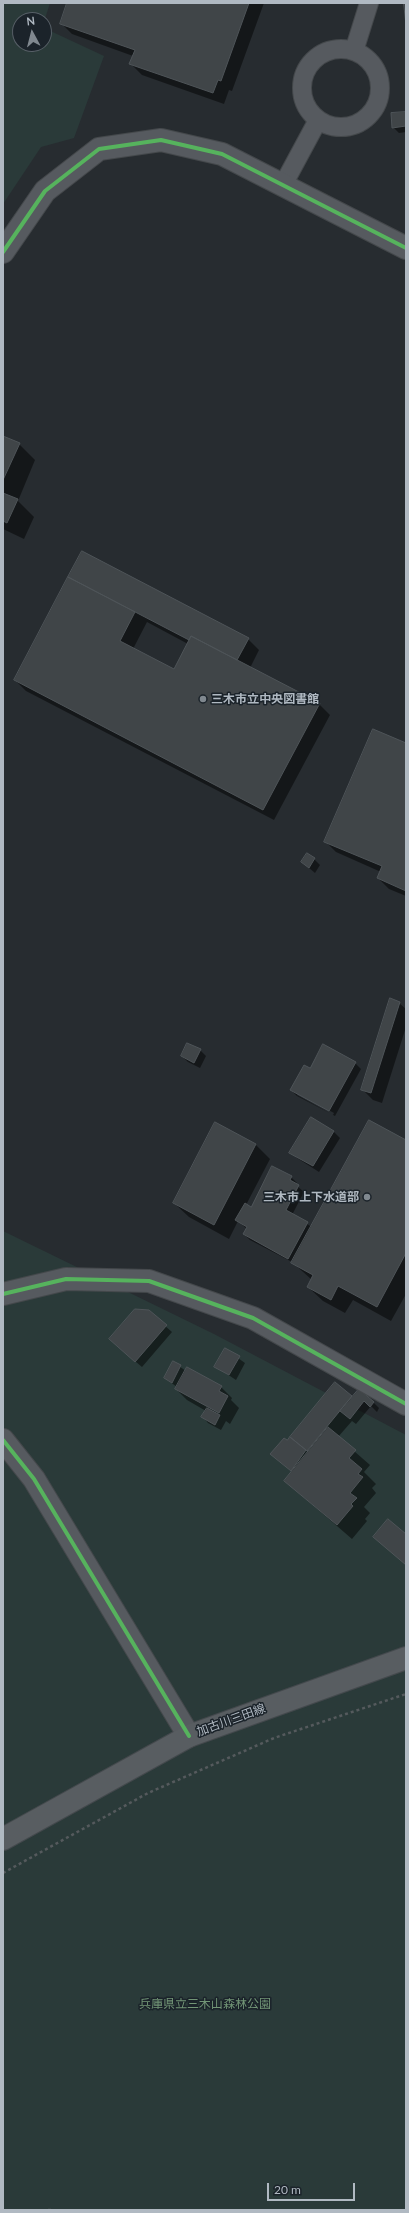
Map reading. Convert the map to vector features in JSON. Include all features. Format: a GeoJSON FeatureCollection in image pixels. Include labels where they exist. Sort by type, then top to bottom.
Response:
{"type":"FeatureCollection","features":[{"type":"Feature","properties":{"kind":"main road","name":"加古川三田線"},"geometry":{"type":"LineString","coordinates":[[3,1839],[189,1736],[406,1658]]}},
{"type":"Feature","properties":{"kind":"street"},"geometry":{"type":"LineString","coordinates":[[3,252],[45,191],[99,149],[161,140],[222,154],[406,248]]}},
{"type":"Feature","properties":{"kind":"street"},"geometry":{"type":"LineString","coordinates":[[3,1294],[66,1279],[149,1281],[253,1318],[406,1404]]}},
{"type":"Feature","properties":{"kind":"street"},"geometry":{"type":"LineString","coordinates":[[3,1440],[34,1479],[189,1736]]}},
{"type":"Feature","properties":{"kind":"lane"},"geometry":{"type":"LineString","coordinates":[[354,51],[369,3]]}},
{"type":"Feature","properties":{"kind":"lane"},"geometry":{"type":"LineString","coordinates":[[335,49],[354,51],[370,61],[379,77],[380,97],[371,114],[355,125],[336,127],[318,120],[306,106],[302,88],[306,70],[318,56],[335,49]]}},
{"type":"Feature","properties":{"kind":"lane"},"geometry":{"type":"LineString","coordinates":[[283,185],[318,120]]}},
{"type":"Feature","properties":{"kind":"path"},"geometry":{"type":"LineString","coordinates":[[3,1873],[148,1793],[274,1738],[406,1694]]}},
{"type":"Feature","properties":{"kind":"green space"},"geometry":{"type":"Polygon","coordinates":[[[3,3],[50,3],[47,12],[12,12],[12,52],[52,52],[52,32],[104,56],[74,138],[41,147],[3,204],[3,3]]]}},
{"type":"Feature","properties":{"kind":"green space","name":"兵庫県立三木山森林公園"},"geometry":{"type":"Polygon","coordinates":[[[3,1231],[214,1334],[406,1435],[406,2210],[3,2210],[3,1231]]]}},
{"type":"Feature","properties":{"kind":"building"},"geometry":{"type":"Polygon","coordinates":[[[67,3],[249,3],[221,81],[218,80],[213,93],[129,64],[135,50],[60,24],[67,3]]]}},
{"type":"Feature","properties":{"kind":"building"},"geometry":{"type":"Polygon","coordinates":[[[404,3],[406,3],[406,25],[404,3]]]}},
{"type":"Feature","properties":{"kind":"building"},"geometry":{"type":"Polygon","coordinates":[[[406,112],[406,126],[392,128],[391,113],[406,112]]]}},
{"type":"Feature","properties":{"kind":"building"},"geometry":{"type":"Polygon","coordinates":[[[3,436],[20,443],[3,480],[3,436]]]}},
{"type":"Feature","properties":{"kind":"building"},"geometry":{"type":"Polygon","coordinates":[[[3,493],[18,499],[7,523],[3,521],[3,493]]]}},
{"type":"Feature","properties":{"kind":"building"},"geometry":{"type":"Polygon","coordinates":[[[82,551],[249,638],[237,660],[191,636],[189,640],[68,577],[82,551]]]}},
{"type":"Feature","properties":{"kind":"building"},"geometry":{"type":"Polygon","coordinates":[[[68,577],[135,612],[120,641],[174,669],[191,636],[320,703],[263,810],[14,680],[68,577]]]}},
{"type":"Feature","properties":{"kind":"building"},"geometry":{"type":"Polygon","coordinates":[[[373,729],[406,743],[406,891],[377,878],[382,866],[324,842],[373,729]]]}},
{"type":"Feature","properties":{"kind":"building"},"geometry":{"type":"Polygon","coordinates":[[[307,853],[315,858],[309,868],[301,862],[307,853]]]}},
{"type":"Feature","properties":{"kind":"building"},"geometry":{"type":"Polygon","coordinates":[[[390,998],[400,1002],[371,1093],[361,1090],[390,998]]]}},
{"type":"Feature","properties":{"kind":"building"},"geometry":{"type":"Polygon","coordinates":[[[187,1043],[201,1049],[194,1063],[181,1056],[187,1043]]]}},
{"type":"Feature","properties":{"kind":"building"},"geometry":{"type":"Polygon","coordinates":[[[323,1044],[356,1062],[329,1111],[290,1090],[304,1065],[310,1068],[323,1044]]]}},
{"type":"Feature","properties":{"kind":"building"},"geometry":{"type":"Polygon","coordinates":[[[311,1117],[334,1131],[313,1166],[289,1153],[311,1117]]]}},
{"type":"Feature","properties":{"kind":"building","name":"三木市上下水道部"},"geometry":{"type":"Polygon","coordinates":[[[369,1120],[406,1140],[406,1253],[377,1307],[338,1286],[331,1300],[307,1287],[313,1275],[291,1263],[369,1120]]]}},
{"type":"Feature","properties":{"kind":"building"},"geometry":{"type":"Polygon","coordinates":[[[215,1122],[256,1144],[214,1225],[173,1203],[215,1122]]]}},
{"type":"Feature","properties":{"kind":"building"},"geometry":{"type":"Polygon","coordinates":[[[272,1166],[292,1176],[290,1180],[299,1185],[286,1210],[308,1222],[288,1259],[243,1234],[247,1227],[235,1220],[245,1203],[251,1207],[272,1166]]]}},
{"type":"Feature","properties":{"kind":"building"},"geometry":{"type":"Polygon","coordinates":[[[135,1309],[149,1310],[167,1325],[135,1362],[109,1339],[135,1309]]]}},
{"type":"Feature","properties":{"kind":"building"},"geometry":{"type":"Polygon","coordinates":[[[225,1348],[240,1356],[229,1375],[214,1367],[225,1348]]]}},
{"type":"Feature","properties":{"kind":"building"},"geometry":{"type":"Polygon","coordinates":[[[173,1361],[181,1365],[172,1383],[164,1378],[173,1361]]]}},
{"type":"Feature","properties":{"kind":"building"},"geometry":{"type":"Polygon","coordinates":[[[187,1367],[222,1386],[219,1391],[228,1396],[219,1413],[175,1389],[187,1367]]]}},
{"type":"Feature","properties":{"kind":"building"},"geometry":{"type":"Polygon","coordinates":[[[335,1382],[352,1396],[307,1451],[290,1437],[335,1382]]]}},
{"type":"Feature","properties":{"kind":"building"},"geometry":{"type":"Polygon","coordinates":[[[359,1389],[374,1402],[370,1407],[364,1401],[350,1419],[340,1411],[359,1389]]]}},
{"type":"Feature","properties":{"kind":"building"},"geometry":{"type":"Polygon","coordinates":[[[207,1408],[220,1415],[215,1425],[201,1417],[207,1408]]]}},
{"type":"Feature","properties":{"kind":"building"},"geometry":{"type":"Polygon","coordinates":[[[328,1427],[356,1450],[349,1458],[362,1469],[358,1474],[363,1477],[350,1493],[357,1498],[351,1504],[353,1506],[337,1525],[284,1481],[328,1427]]]}},
{"type":"Feature","properties":{"kind":"building"},"geometry":{"type":"Polygon","coordinates":[[[290,1437],[306,1450],[291,1471],[270,1454],[284,1438],[287,1440],[290,1437]]]}},
{"type":"Feature","properties":{"kind":"building"},"geometry":{"type":"Polygon","coordinates":[[[388,1519],[406,1534],[406,1565],[373,1537],[388,1519]]]}},
{"type":"Feature","properties":{"kind":"cycle path"},"geometry":{"type":"LineString","coordinates":[[3,252],[45,191],[99,149],[161,140],[222,154],[406,248]]}},
{"type":"Feature","properties":{"kind":"cycle path"},"geometry":{"type":"LineString","coordinates":[[3,1294],[66,1279],[149,1281],[253,1318],[406,1404]]}},
{"type":"Feature","properties":{"kind":"cycle path"},"geometry":{"type":"LineString","coordinates":[[3,1440],[34,1479],[189,1736]]}},
{"type":"Feature","properties":{"kind":"place","name":"三木市立中央図書館"},"geometry":{"type":"Point","coordinates":[203,699]}},
{"type":"Feature","properties":{"kind":"place","name":"三木市上下水道部"},"geometry":{"type":"Point","coordinates":[367,1197]}}]}
